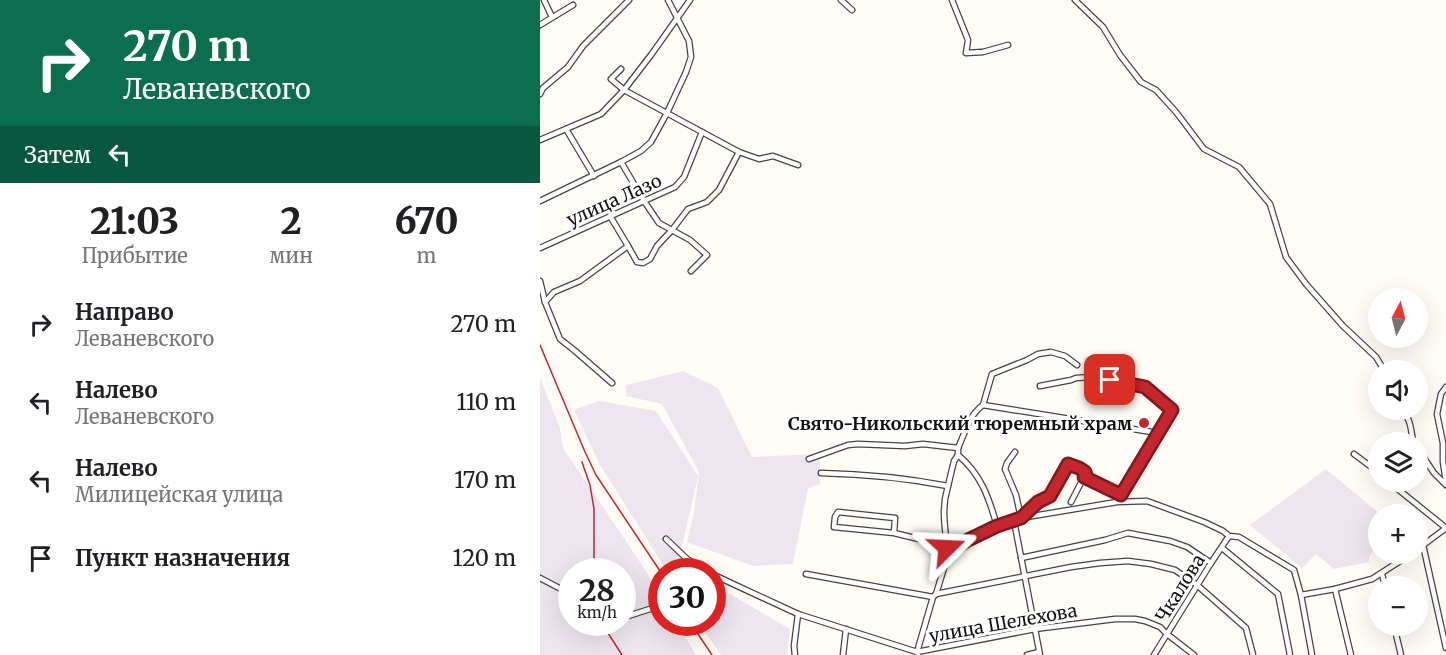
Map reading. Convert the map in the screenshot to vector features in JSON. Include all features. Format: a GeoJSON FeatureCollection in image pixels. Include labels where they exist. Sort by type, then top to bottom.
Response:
{"type":"FeatureCollection","features":[{"type":"Feature","properties":{"kind":"street"},"geometry":{"type":"LineString","coordinates":[[544,0],[552,17]]}},
{"type":"Feature","properties":{"kind":"street"},"geometry":{"type":"LineString","coordinates":[[540,94],[543,88],[568,67],[583,46],[628,0]]}},
{"type":"Feature","properties":{"kind":"street"},"geometry":{"type":"LineString","coordinates":[[540,201],[621,162],[641,151],[651,142],[667,113],[691,57],[689,41],[668,0]]}},
{"type":"Feature","properties":{"kind":"street"},"geometry":{"type":"LineString","coordinates":[[540,140],[601,114],[651,56],[690,0]]}},
{"type":"Feature","properties":{"kind":"street"},"geometry":{"type":"LineString","coordinates":[[841,0],[852,10]]}},
{"type":"Feature","properties":{"kind":"street"},"geometry":{"type":"LineString","coordinates":[[952,0],[968,40],[966,53],[983,52],[1008,45]]}},
{"type":"Feature","properties":{"kind":"street"},"geometry":{"type":"LineString","coordinates":[[1075,0],[1103,27],[1120,55],[1141,82],[1156,90],[1204,148],[1239,167],[1270,204],[1286,257],[1343,326],[1378,360]]}},
{"type":"Feature","properties":{"kind":"street"},"geometry":{"type":"LineString","coordinates":[[540,25],[573,5]]}},
{"type":"Feature","properties":{"kind":"street"},"geometry":{"type":"LineString","coordinates":[[621,69],[611,79],[624,90],[739,152],[759,159],[773,156],[798,165]]}},
{"type":"Feature","properties":{"kind":"street"},"geometry":{"type":"LineString","coordinates":[[566,129],[594,176]]}},
{"type":"Feature","properties":{"kind":"street","name":"улица Лазо"},"geometry":{"type":"LineString","coordinates":[[540,248],[675,187],[684,177],[702,132]]}},
{"type":"Feature","properties":{"kind":"street"},"geometry":{"type":"LineString","coordinates":[[610,216],[637,262],[643,263],[650,259],[657,246],[688,210],[707,202],[719,190],[739,152]]}},
{"type":"Feature","properties":{"kind":"street"},"geometry":{"type":"LineString","coordinates":[[621,162],[659,223],[690,240],[707,255],[691,270]]}},
{"type":"Feature","properties":{"kind":"street"},"geometry":{"type":"LineString","coordinates":[[546,302],[554,292],[580,281],[628,246]]}},
{"type":"Feature","properties":{"kind":"street"},"geometry":{"type":"LineString","coordinates":[[540,281],[560,339],[612,383]]}},
{"type":"Feature","properties":{"kind":"street"},"geometry":{"type":"LineString","coordinates":[[918,653],[948,550],[943,517],[944,499],[954,461],[970,419],[983,405],[992,374],[1038,354],[1051,352],[1065,356],[1077,364]]}},
{"type":"Feature","properties":{"kind":"street"},"geometry":{"type":"LineString","coordinates":[[1040,386],[1092,377],[1145,387],[1172,410],[1121,495],[1084,477]]}},
{"type":"Feature","properties":{"kind":"street"},"geometry":{"type":"LineString","coordinates":[[1446,387],[1441,394],[1437,414],[1443,442],[1446,483]]}},
{"type":"Feature","properties":{"kind":"street"},"geometry":{"type":"LineString","coordinates":[[983,405],[1158,433]]}},
{"type":"Feature","properties":{"kind":"street"},"geometry":{"type":"LineString","coordinates":[[809,459],[848,445],[858,444],[905,446],[923,444],[958,448]]}},
{"type":"Feature","properties":{"kind":"street"},"geometry":{"type":"LineString","coordinates":[[1015,452],[1005,469],[1016,495],[1021,518]]}},
{"type":"Feature","properties":{"kind":"street"},"geometry":{"type":"LineString","coordinates":[[1354,454],[1368,464]]}},
{"type":"Feature","properties":{"kind":"street"},"geometry":{"type":"LineString","coordinates":[[958,455],[979,477],[997,526]]}},
{"type":"Feature","properties":{"kind":"street"},"geometry":{"type":"LineString","coordinates":[[1021,518],[1038,502],[1050,496],[1068,464],[1079,468],[1086,475],[1071,502]]}},
{"type":"Feature","properties":{"kind":"street"},"geometry":{"type":"LineString","coordinates":[[1428,464],[1434,473],[1446,483]]}},
{"type":"Feature","properties":{"kind":"street"},"geometry":{"type":"LineString","coordinates":[[821,473],[874,475],[948,486]]}},
{"type":"Feature","properties":{"kind":"street"},"geometry":{"type":"LineString","coordinates":[[1401,492],[1446,528],[1428,541]]}},
{"type":"Feature","properties":{"kind":"street"},"geometry":{"type":"LineString","coordinates":[[894,533],[895,518],[838,512],[834,527],[894,533],[948,550],[997,526],[1021,518],[1117,502],[1147,501],[1222,531],[1229,536],[1239,537],[1294,570],[1312,655]]}},
{"type":"Feature","properties":{"kind":"street"},"geometry":{"type":"LineString","coordinates":[[1014,521],[1039,654],[1027,655]]}},
{"type":"Feature","properties":{"kind":"street"},"geometry":{"type":"LineString","coordinates":[[1021,558],[1128,533],[1170,541],[1187,547],[1211,563]]}},
{"type":"Feature","properties":{"kind":"street","name":"Чкалова"},"geometry":{"type":"LineString","coordinates":[[1154,655],[1229,536]]}},
{"type":"Feature","properties":{"kind":"street","name":"улица Шелехова"},"geometry":{"type":"LineString","coordinates":[[666,539],[686,558]]}},
{"type":"Feature","properties":{"kind":"street"},"geometry":{"type":"LineString","coordinates":[[1222,549],[1278,594],[1290,655]]}},
{"type":"Feature","properties":{"kind":"street"},"geometry":{"type":"LineString","coordinates":[[806,574],[934,596],[1071,567],[1128,561],[1151,564],[1175,570],[1197,585],[1246,628],[1253,655]]}},
{"type":"Feature","properties":{"kind":"street"},"geometry":{"type":"LineString","coordinates":[[1300,595],[1372,579],[1396,564]]}},
{"type":"Feature","properties":{"kind":"street"},"geometry":{"type":"LineString","coordinates":[[1427,564],[1446,648]]}},
{"type":"Feature","properties":{"kind":"street"},"geometry":{"type":"LineString","coordinates":[[540,578],[558,587]]}},
{"type":"Feature","properties":{"kind":"street","name":"улица Шелехова"},"geometry":{"type":"LineString","coordinates":[[726,582],[798,614],[918,653],[1035,629],[1115,619],[1135,619],[1160,627],[1194,655]]}},
{"type":"Feature","properties":{"kind":"street"},"geometry":{"type":"LineString","coordinates":[[1335,589],[1351,655]]}},
{"type":"Feature","properties":{"kind":"street"},"geometry":{"type":"LineString","coordinates":[[795,655],[798,614]]}},
{"type":"Feature","properties":{"kind":"street"},"geometry":{"type":"LineString","coordinates":[[843,655],[846,629]]}},
{"type":"Feature","properties":{"kind":"street"},"geometry":{"type":"LineString","coordinates":[[1396,636],[1401,655]]}},
{"type":"Feature","properties":{"kind":"shaded area"},"geometry":{"type":"Polygon","coordinates":[[[683,371],[718,388],[752,457],[820,454],[820,484],[808,488],[793,564],[753,566],[687,542],[694,513],[699,472],[662,404],[626,396],[626,385],[683,371]]]}},
{"type":"Feature","properties":{"kind":"shaded area"},"geometry":{"type":"Polygon","coordinates":[[[540,378],[560,428],[563,448],[648,575],[648,636],[685,636],[696,655],[540,655],[540,378]]]}},
{"type":"Feature","properties":{"kind":"shaded area"},"geometry":{"type":"Polygon","coordinates":[[[600,401],[656,411],[698,476],[681,551],[683,558],[659,558],[600,465],[574,410],[600,401]]]}},
{"type":"Feature","properties":{"kind":"shaded area"},"geometry":{"type":"Polygon","coordinates":[[[1326,469],[1368,504],[1368,562],[1334,569],[1316,554],[1302,568],[1250,525],[1326,469]]]}},
{"type":"Feature","properties":{"kind":"shaded area"},"geometry":{"type":"Polygon","coordinates":[[[726,592],[790,629],[787,655],[721,655],[708,636],[726,636],[726,592]]]}},
{"type":"Feature","properties":{"kind":"railway"},"geometry":{"type":"LineString","coordinates":[[540,345],[596,475],[651,558]]}},
{"type":"Feature","properties":{"kind":"railway"},"geometry":{"type":"LineString","coordinates":[[582,462],[590,485],[594,509],[594,558]]}},
{"type":"Feature","properties":{"kind":"railway"},"geometry":{"type":"LineString","coordinates":[[610,636],[622,655]]}},
{"type":"Feature","properties":{"kind":"railway"},"geometry":{"type":"LineString","coordinates":[[699,636],[712,655]]}},
{"type":"Feature","properties":{"kind":"place","name":"Свято-Никольский тюремный храм"},"geometry":{"type":"Point","coordinates":[1144,423]}},
{"type":"Feature","properties":{"kind":"route"},"geometry":{"type":"LineString","coordinates":[[947,548],[949,552],[997,526],[1021,518],[1038,502],[1050,496],[1068,464],[1085,472],[1084,477],[1121,495],[1172,410],[1145,387],[1110,380]]}}]}
